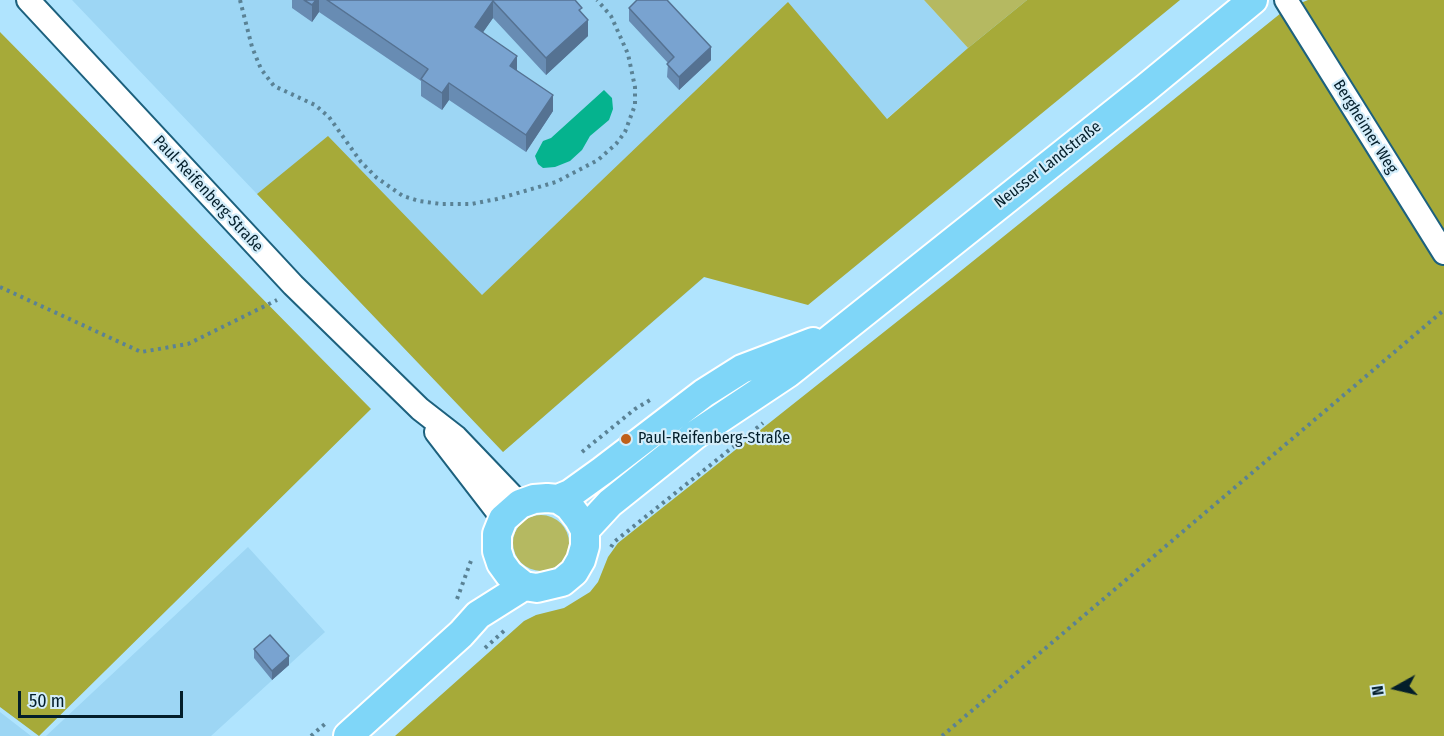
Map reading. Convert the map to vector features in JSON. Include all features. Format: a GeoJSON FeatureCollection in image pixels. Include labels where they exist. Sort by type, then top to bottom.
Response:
{"type":"FeatureCollection","features":[{"type":"Feature","properties":{"kind":"main road","name":"Neusser Landstraße"},"geometry":{"type":"LineString","coordinates":[[585,530],[610,503],[695,435],[788,373],[1253,0]]}},
{"type":"Feature","properties":{"kind":"main road","name":"Neusser Landstraße"},"geometry":{"type":"LineString","coordinates":[[558,500],[602,471],[704,393],[742,369],[842,329]]}},
{"type":"Feature","properties":{"kind":"main road"},"geometry":{"type":"LineString","coordinates":[[534,498],[558,500],[569,506],[585,530],[585,546],[581,560],[574,572],[562,582],[537,588],[524,586],[508,574],[501,562],[497,551],[497,534],[511,511],[534,498]]}},
{"type":"Feature","properties":{"kind":"main road"},"geometry":{"type":"LineString","coordinates":[[478,615],[501,562]]}},
{"type":"Feature","properties":{"kind":"main road"},"geometry":{"type":"LineString","coordinates":[[348,736],[461,634],[478,615],[524,586]]}},
{"type":"Feature","properties":{"kind":"street","name":"Paul-Reifenberg-Straße"},"geometry":{"type":"LineString","coordinates":[[28,0],[293,285],[420,409],[456,437],[511,511]]}},
{"type":"Feature","properties":{"kind":"street","name":"Bergheimer Weg"},"geometry":{"type":"LineString","coordinates":[[1286,0],[1444,253]]}},
{"type":"Feature","properties":{"kind":"path"},"geometry":{"type":"LineString","coordinates":[[240,0],[252,47],[261,69],[274,86],[315,105],[329,117],[361,162],[377,178],[404,196],[419,201],[471,204],[498,199],[556,182],[598,160],[621,138],[632,117],[635,87],[628,54],[611,16],[597,0]]}},
{"type":"Feature","properties":{"kind":"path"},"geometry":{"type":"LineString","coordinates":[[0,287],[141,352],[188,344],[276,300],[293,285]]}},
{"type":"Feature","properties":{"kind":"path"},"geometry":{"type":"LineString","coordinates":[[942,736],[1444,310]]}},
{"type":"Feature","properties":{"kind":"shaded area"},"geometry":{"type":"Polygon","coordinates":[[[72,0],[924,0],[968,48],[503,452],[72,0]]]}},
{"type":"Feature","properties":{"kind":"shaded area"},"geometry":{"type":"Polygon","coordinates":[[[924,0],[1027,0],[968,48],[924,0]]]}},
{"type":"Feature","properties":{"kind":"shaded area"},"geometry":{"type":"Polygon","coordinates":[[[1027,0],[1180,0],[808,305],[704,277],[503,452],[257,194],[328,136],[482,295],[788,2],[887,119],[1027,0]]]}},
{"type":"Feature","properties":{"kind":"shaded area"},"geometry":{"type":"Polygon","coordinates":[[[1308,0],[1444,0],[1444,736],[395,736],[524,621],[536,615],[564,608],[590,592],[598,582],[608,557],[618,543],[1286,9],[1308,0]]]}},
{"type":"Feature","properties":{"kind":"shaded area"},"geometry":{"type":"Polygon","coordinates":[[[0,32],[371,409],[39,736],[0,707],[0,32]]]}},
{"type":"Feature","properties":{"kind":"shaded area"},"geometry":{"type":"Polygon","coordinates":[[[604,90],[612,98],[613,109],[609,120],[590,136],[582,150],[570,161],[555,167],[543,168],[538,164],[535,156],[543,141],[551,138],[604,90]]]}},
{"type":"Feature","properties":{"kind":"shaded area"},"geometry":{"type":"Polygon","coordinates":[[[541,515],[552,517],[561,523],[567,532],[569,543],[567,554],[561,563],[552,569],[541,571],[530,569],[521,563],[515,554],[513,543],[515,532],[521,523],[530,517],[541,515]]]}},
{"type":"Feature","properties":{"kind":"shaded area"},"geometry":{"type":"Polygon","coordinates":[[[248,547],[325,632],[211,736],[46,736],[248,547]]]}},
{"type":"Feature","properties":{"kind":"shaded area"},"geometry":{"type":"Polygon","coordinates":[[[0,712],[31,736],[0,736],[0,712]]]}},
{"type":"Feature","properties":{"kind":"building"},"geometry":{"type":"Polygon","coordinates":[[[304,0],[316,0],[312,5],[304,0]]]}},
{"type":"Feature","properties":{"kind":"building"},"geometry":{"type":"Polygon","coordinates":[[[327,0],[575,0],[582,8],[579,10],[588,20],[546,58],[493,1],[475,27],[517,56],[510,66],[553,95],[526,135],[449,83],[442,93],[421,79],[428,69],[327,0]]]}},
{"type":"Feature","properties":{"kind":"building"},"geometry":{"type":"Polygon","coordinates":[[[637,0],[667,0],[711,47],[679,77],[667,64],[674,57],[629,8],[637,0]]]}},
{"type":"Feature","properties":{"kind":"building"},"geometry":{"type":"Polygon","coordinates":[[[270,635],[289,656],[272,671],[254,649],[270,635]]]}},
{"type":"Feature","properties":{"kind":"place","name":"Paul-Reifenberg-Straße"},"geometry":{"type":"Point","coordinates":[626,439]}}]}
